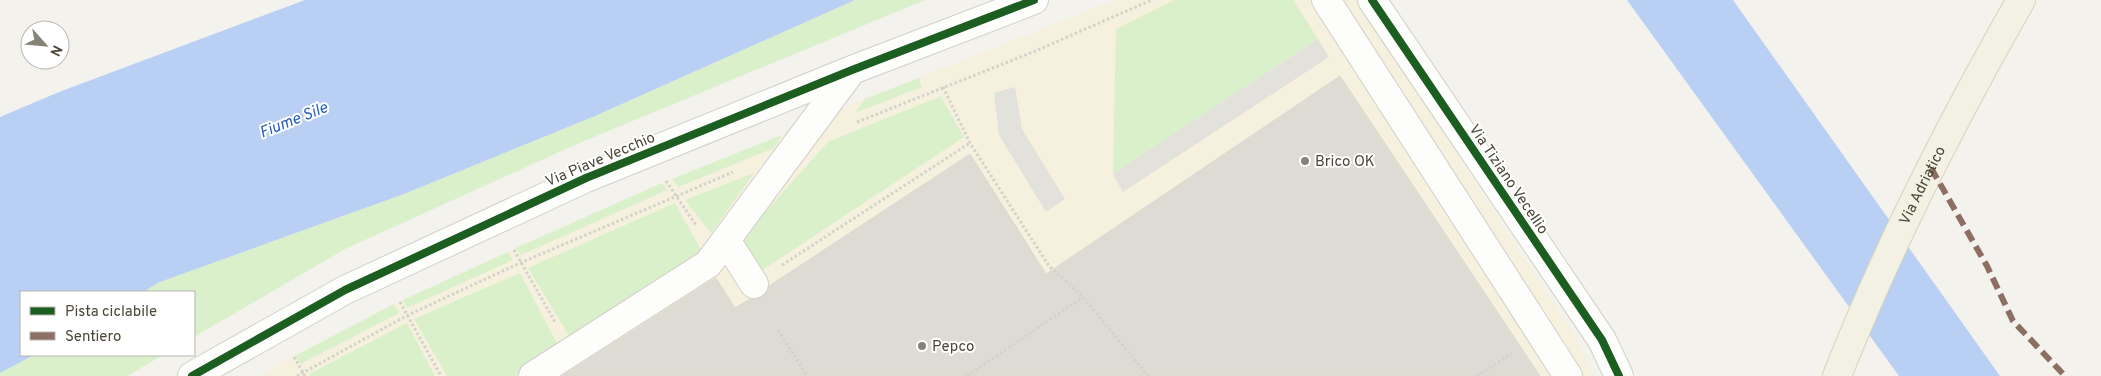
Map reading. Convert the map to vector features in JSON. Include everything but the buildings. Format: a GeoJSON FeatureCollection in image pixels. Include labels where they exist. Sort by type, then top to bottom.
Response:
{"type":"FeatureCollection","features":[{"type":"Feature","properties":{"kind":"main road","name":"Via Adriatico"},"geometry":{"type":"LineString","coordinates":[[1836,376],[1909,210],[2020,0]]}},
{"type":"Feature","properties":{"kind":"street","name":"Via Piave Vecchio"},"geometry":{"type":"LineString","coordinates":[[192,376],[244,345],[345,290],[586,178],[852,70],[1034,0]]}},
{"type":"Feature","properties":{"kind":"street"},"geometry":{"type":"LineString","coordinates":[[1326,0],[1568,376]]}},
{"type":"Feature","properties":{"kind":"street","name":"Via Tiziano Vecellio"},"geometry":{"type":"LineString","coordinates":[[1372,0],[1602,340],[1619,376]]}},
{"type":"Feature","properties":{"kind":"street"},"geometry":{"type":"LineString","coordinates":[[533,376],[708,264],[852,70]]}},
{"type":"Feature","properties":{"kind":"street"},"geometry":{"type":"LineString","coordinates":[[721,247],[754,284]]}},
{"type":"Feature","properties":{"kind":"street"},"geometry":{"type":"LineString","coordinates":[[209,376],[244,345]]}},
{"type":"Feature","properties":{"kind":"path"},"geometry":{"type":"LineString","coordinates":[[851,124],[1033,52],[1152,0]]}},
{"type":"Feature","properties":{"kind":"path"},"geometry":{"type":"LineString","coordinates":[[942,87],[970,143],[1049,266],[1082,297],[1148,376]]}},
{"type":"Feature","properties":{"kind":"path"},"geometry":{"type":"LineString","coordinates":[[754,284],[970,143]]}},
{"type":"Feature","properties":{"kind":"path"},"geometry":{"type":"LineString","coordinates":[[647,153],[676,195],[721,247]]}},
{"type":"Feature","properties":{"kind":"path"},"geometry":{"type":"LineString","coordinates":[[296,376],[304,374],[408,315],[520,263],[676,195],[741,169]]}},
{"type":"Feature","properties":{"kind":"path"},"geometry":{"type":"LineString","coordinates":[[520,263],[572,351]]}},
{"type":"Feature","properties":{"kind":"path"},"geometry":{"type":"LineString","coordinates":[[967,376],[1082,297]]}},
{"type":"Feature","properties":{"kind":"path"},"geometry":{"type":"LineString","coordinates":[[408,315],[441,376]]}},
{"type":"Feature","properties":{"kind":"path"},"geometry":{"type":"LineString","coordinates":[[778,330],[807,376]]}},
{"type":"Feature","properties":{"kind":"path"},"geometry":{"type":"LineString","coordinates":[[1477,376],[1541,333]]}},
{"type":"Feature","properties":{"kind":"shaded area"},"geometry":{"type":"Polygon","coordinates":[[[1115,0],[1357,0],[1580,344],[1592,376],[260,376],[286,360],[394,304],[662,183],[782,135],[865,99],[1115,0]]]}},
{"type":"Feature","properties":{"kind":"shaded area"},"geometry":{"type":"Polygon","coordinates":[[[1318,39],[1329,57],[1123,192],[1113,174],[1318,39]]]}},
{"type":"Feature","properties":{"kind":"shaded area"},"geometry":{"type":"Polygon","coordinates":[[[1015,87],[1022,129],[1065,199],[1046,212],[999,135],[994,93],[1015,87]]]}},
{"type":"Feature","properties":{"kind":"green space"},"geometry":{"type":"Polygon","coordinates":[[[855,0],[925,0],[577,144],[345,249],[195,336],[195,291],[145,291],[160,282],[404,194],[595,116],[855,0]]]}},
{"type":"Feature","properties":{"kind":"green space"},"geometry":{"type":"Polygon","coordinates":[[[1174,0],[1293,0],[1318,39],[1113,174],[1116,29],[1174,0]]]}},
{"type":"Feature","properties":{"kind":"green space"},"geometry":{"type":"Polygon","coordinates":[[[919,78],[922,87],[855,113],[865,99],[919,78]]]}},
{"type":"Feature","properties":{"kind":"green space"},"geometry":{"type":"Polygon","coordinates":[[[941,96],[964,137],[758,273],[739,241],[828,142],[941,96]]]}},
{"type":"Feature","properties":{"kind":"green space"},"geometry":{"type":"Polygon","coordinates":[[[782,135],[774,148],[678,187],[672,179],[782,135]]]}},
{"type":"Feature","properties":{"kind":"green space"},"geometry":{"type":"Polygon","coordinates":[[[754,173],[711,233],[685,200],[754,173]]]}},
{"type":"Feature","properties":{"kind":"green space"},"geometry":{"type":"Polygon","coordinates":[[[662,183],[667,190],[521,255],[516,248],[662,183]]]}},
{"type":"Feature","properties":{"kind":"green space"},"geometry":{"type":"Polygon","coordinates":[[[675,203],[707,261],[574,344],[528,268],[675,203]]]}},
{"type":"Feature","properties":{"kind":"green space"},"geometry":{"type":"Polygon","coordinates":[[[508,252],[513,260],[407,308],[403,300],[508,252]]]}},
{"type":"Feature","properties":{"kind":"green space"},"geometry":{"type":"Polygon","coordinates":[[[520,273],[561,351],[521,376],[447,376],[414,319],[520,273]]]}},
{"type":"Feature","properties":{"kind":"green space"},"geometry":{"type":"Polygon","coordinates":[[[394,304],[399,313],[301,364],[295,356],[394,304]]]}},
{"type":"Feature","properties":{"kind":"green space"},"geometry":{"type":"Polygon","coordinates":[[[407,323],[435,376],[310,376],[309,374],[407,323]]]}},
{"type":"Feature","properties":{"kind":"green space"},"geometry":{"type":"Polygon","coordinates":[[[32,356],[161,356],[127,376],[0,376],[0,373],[32,356]]]}},
{"type":"Feature","properties":{"kind":"water","name":"Fiume Sile"},"geometry":{"type":"Polygon","coordinates":[[[305,0],[855,0],[595,116],[404,194],[160,282],[145,291],[20,291],[20,356],[32,356],[0,373],[0,117],[59,92],[305,0]]]}},
{"type":"Feature","properties":{"kind":"water"},"geometry":{"type":"Polygon","coordinates":[[[1627,0],[1733,0],[2000,376],[1899,376],[1627,0]]]}},
{"type":"Feature","properties":{"kind":"marked path"},"geometry":{"type":"LineString","coordinates":[[1931,168],[1987,266],[2013,321],[2065,376]]}},
{"type":"Feature","properties":{"kind":"cycle path"},"geometry":{"type":"LineString","coordinates":[[192,376],[345,290],[586,178],[852,70],[1034,0]]}},
{"type":"Feature","properties":{"kind":"cycle path"},"geometry":{"type":"LineString","coordinates":[[1372,0],[1602,340],[1619,376]]}},
{"type":"Feature","properties":{"kind":"place","name":"Brico OK"},"geometry":{"type":"Point","coordinates":[1305,161]}},
{"type":"Feature","properties":{"kind":"place","name":"Pepco"},"geometry":{"type":"Point","coordinates":[922,346]}}]}
